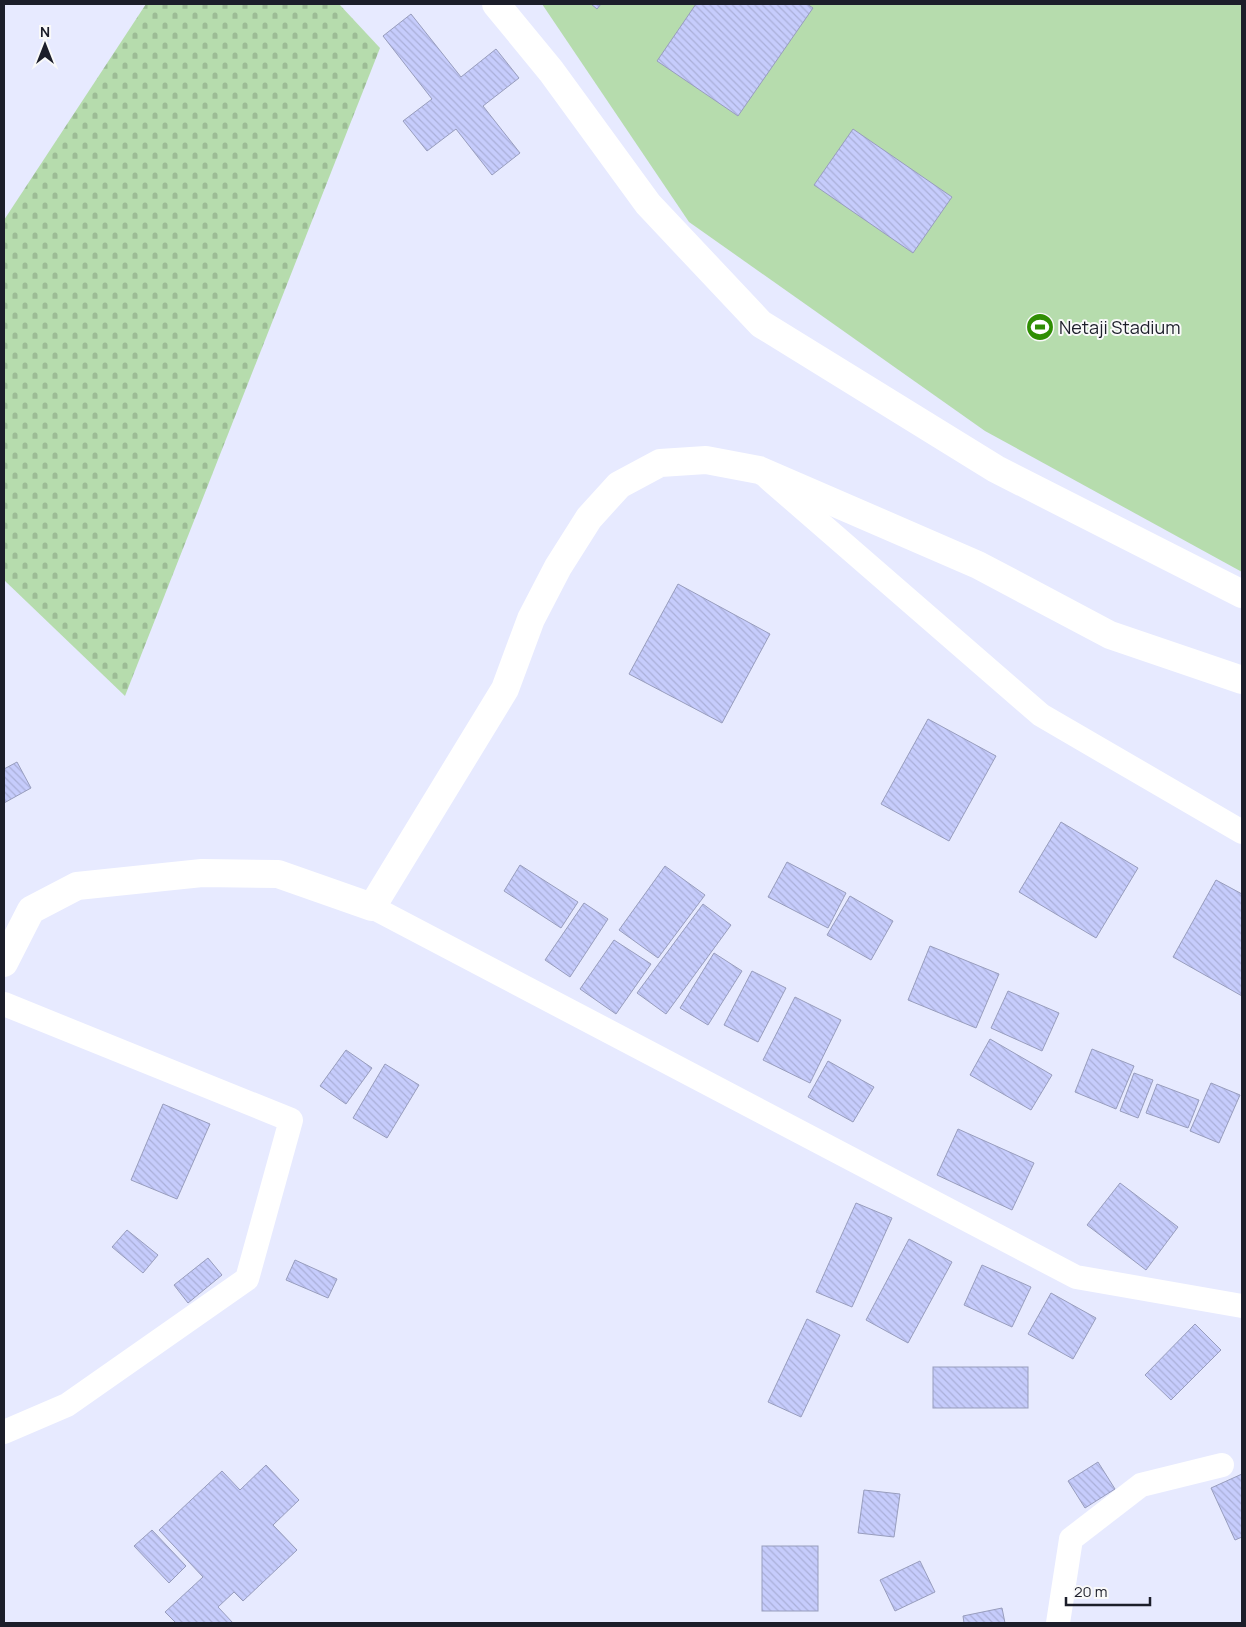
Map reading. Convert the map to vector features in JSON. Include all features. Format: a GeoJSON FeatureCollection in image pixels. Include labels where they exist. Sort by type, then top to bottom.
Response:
{"type":"FeatureCollection","features":[{"type":"Feature","properties":{"kind":"street"},"geometry":{"type":"LineString","coordinates":[[496,4],[551,71],[648,204],[761,324],[996,470],[1242,594]]}},
{"type":"Feature","properties":{"kind":"street"},"geometry":{"type":"LineString","coordinates":[[372,907],[505,689],[531,619],[558,567],[589,518],[619,485],[660,464],[706,460],[759,470],[978,565],[1110,635],[1242,680]]}},
{"type":"Feature","properties":{"kind":"street"},"geometry":{"type":"LineString","coordinates":[[759,470],[1041,715],[1242,832]]}},
{"type":"Feature","properties":{"kind":"street"},"geometry":{"type":"LineString","coordinates":[[4,963],[31,910],[77,886],[202,873],[278,874],[372,907],[1076,1277],[1242,1306]]}},
{"type":"Feature","properties":{"kind":"street"},"geometry":{"type":"LineString","coordinates":[[4,1004],[291,1120],[247,1279],[67,1405],[4,1432]]}},
{"type":"Feature","properties":{"kind":"street"},"geometry":{"type":"LineString","coordinates":[[1058,1623],[1071,1539],[1141,1485],[1222,1465]]}},
{"type":"Feature","properties":{"kind":"green space"},"geometry":{"type":"Polygon","coordinates":[[[146,4],[339,4],[380,48],[125,696],[4,580],[4,220],[146,4]]]}},
{"type":"Feature","properties":{"kind":"green space","name":"Netaji Stadium"},"geometry":{"type":"Polygon","coordinates":[[[542,4],[1242,4],[1242,572],[985,431],[689,222],[542,4]]]}},
{"type":"Feature","properties":{"kind":"building"},"geometry":{"type":"Polygon","coordinates":[[[591,4],[601,4],[597,9],[591,4]]]}},
{"type":"Feature","properties":{"kind":"building"},"geometry":{"type":"Polygon","coordinates":[[[696,4],[807,4],[813,8],[738,116],[657,61],[696,4]]]}},
{"type":"Feature","properties":{"kind":"building"},"geometry":{"type":"Polygon","coordinates":[[[411,14],[461,77],[496,49],[519,78],[483,106],[520,153],[492,175],[456,129],[427,151],[403,121],[432,99],[383,36],[411,14]]]}},
{"type":"Feature","properties":{"kind":"building"},"geometry":{"type":"Polygon","coordinates":[[[853,129],[952,197],[913,253],[814,185],[853,129]]]}},
{"type":"Feature","properties":{"kind":"building"},"geometry":{"type":"Polygon","coordinates":[[[678,584],[770,634],[722,723],[629,674],[678,584]]]}},
{"type":"Feature","properties":{"kind":"building"},"geometry":{"type":"Polygon","coordinates":[[[928,719],[996,756],[949,841],[881,804],[928,719]]]}},
{"type":"Feature","properties":{"kind":"building"},"geometry":{"type":"Polygon","coordinates":[[[17,762],[31,788],[4,803],[4,769],[17,762]]]}},
{"type":"Feature","properties":{"kind":"building"},"geometry":{"type":"Polygon","coordinates":[[[1061,822],[1138,868],[1096,938],[1019,892],[1061,822]]]}},
{"type":"Feature","properties":{"kind":"building"},"geometry":{"type":"Polygon","coordinates":[[[787,862],[846,893],[828,928],[768,897],[787,862]]]}},
{"type":"Feature","properties":{"kind":"building"},"geometry":{"type":"Polygon","coordinates":[[[520,865],[578,902],[561,928],[504,891],[520,865]]]}},
{"type":"Feature","properties":{"kind":"building"},"geometry":{"type":"Polygon","coordinates":[[[665,866],[705,895],[658,958],[619,930],[665,866]]]}},
{"type":"Feature","properties":{"kind":"building"},"geometry":{"type":"Polygon","coordinates":[[[1216,880],[1242,894],[1242,996],[1173,957],[1216,880]]]}},
{"type":"Feature","properties":{"kind":"building"},"geometry":{"type":"Polygon","coordinates":[[[850,896],[893,921],[871,960],[827,935],[850,896]]]}},
{"type":"Feature","properties":{"kind":"building"},"geometry":{"type":"Polygon","coordinates":[[[584,903],[608,919],[570,977],[545,960],[584,903]]]}},
{"type":"Feature","properties":{"kind":"building"},"geometry":{"type":"Polygon","coordinates":[[[703,904],[731,925],[666,1014],[637,993],[703,904]]]}},
{"type":"Feature","properties":{"kind":"building"},"geometry":{"type":"Polygon","coordinates":[[[614,940],[651,964],[616,1014],[580,989],[614,940]]]}},
{"type":"Feature","properties":{"kind":"building"},"geometry":{"type":"Polygon","coordinates":[[[930,946],[999,974],[976,1028],[908,1000],[930,946]]]}},
{"type":"Feature","properties":{"kind":"building"},"geometry":{"type":"Polygon","coordinates":[[[714,953],[742,971],[708,1025],[680,1008],[714,953]]]}},
{"type":"Feature","properties":{"kind":"building"},"geometry":{"type":"Polygon","coordinates":[[[752,971],[786,988],[758,1042],[724,1025],[752,971]]]}},
{"type":"Feature","properties":{"kind":"building"},"geometry":{"type":"Polygon","coordinates":[[[1008,991],[1059,1013],[1042,1051],[991,1028],[1008,991]]]}},
{"type":"Feature","properties":{"kind":"building"},"geometry":{"type":"Polygon","coordinates":[[[795,997],[841,1020],[810,1083],[763,1060],[795,997]]]}},
{"type":"Feature","properties":{"kind":"building"},"geometry":{"type":"Polygon","coordinates":[[[990,1039],[1052,1075],[1031,1110],[970,1075],[990,1039]]]}},
{"type":"Feature","properties":{"kind":"building"},"geometry":{"type":"Polygon","coordinates":[[[1092,1049],[1134,1066],[1116,1109],[1075,1092],[1092,1049]]]}},
{"type":"Feature","properties":{"kind":"building"},"geometry":{"type":"Polygon","coordinates":[[[346,1050],[372,1068],[346,1104],[320,1086],[346,1050]]]}},
{"type":"Feature","properties":{"kind":"building"},"geometry":{"type":"Polygon","coordinates":[[[828,1061],[874,1087],[853,1122],[808,1097],[828,1061]]]}},
{"type":"Feature","properties":{"kind":"building"},"geometry":{"type":"Polygon","coordinates":[[[385,1064],[419,1085],[387,1138],[353,1118],[385,1064]]]}},
{"type":"Feature","properties":{"kind":"building"},"geometry":{"type":"Polygon","coordinates":[[[1134,1073],[1153,1080],[1138,1118],[1120,1111],[1134,1073]]]}},
{"type":"Feature","properties":{"kind":"building"},"geometry":{"type":"Polygon","coordinates":[[[1211,1083],[1240,1095],[1219,1143],[1190,1131],[1211,1083]]]}},
{"type":"Feature","properties":{"kind":"building"},"geometry":{"type":"Polygon","coordinates":[[[1157,1084],[1199,1100],[1188,1128],[1146,1113],[1157,1084]]]}},
{"type":"Feature","properties":{"kind":"building"},"geometry":{"type":"Polygon","coordinates":[[[163,1104],[210,1124],[177,1199],[131,1180],[163,1104]]]}},
{"type":"Feature","properties":{"kind":"building"},"geometry":{"type":"Polygon","coordinates":[[[958,1129],[1034,1163],[1012,1210],[937,1175],[958,1129]]]}},
{"type":"Feature","properties":{"kind":"building"},"geometry":{"type":"Polygon","coordinates":[[[1120,1183],[1178,1227],[1146,1270],[1087,1225],[1120,1183]]]}},
{"type":"Feature","properties":{"kind":"building"},"geometry":{"type":"Polygon","coordinates":[[[856,1203],[892,1218],[852,1307],[816,1292],[856,1203]]]}},
{"type":"Feature","properties":{"kind":"building"},"geometry":{"type":"Polygon","coordinates":[[[127,1230],[158,1255],[143,1273],[112,1247],[127,1230]]]}},
{"type":"Feature","properties":{"kind":"building"},"geometry":{"type":"Polygon","coordinates":[[[909,1239],[952,1262],[908,1343],[866,1320],[909,1239]]]}},
{"type":"Feature","properties":{"kind":"building"},"geometry":{"type":"Polygon","coordinates":[[[208,1258],[222,1275],[188,1303],[174,1285],[208,1258]]]}},
{"type":"Feature","properties":{"kind":"building"},"geometry":{"type":"Polygon","coordinates":[[[295,1260],[337,1279],[328,1298],[286,1280],[295,1260]]]}},
{"type":"Feature","properties":{"kind":"building"},"geometry":{"type":"Polygon","coordinates":[[[982,1265],[1031,1287],[1012,1327],[964,1305],[982,1265]]]}},
{"type":"Feature","properties":{"kind":"building"},"geometry":{"type":"Polygon","coordinates":[[[1051,1293],[1096,1318],[1073,1359],[1028,1334],[1051,1293]]]}},
{"type":"Feature","properties":{"kind":"building"},"geometry":{"type":"Polygon","coordinates":[[[807,1319],[840,1335],[801,1417],[768,1402],[807,1319]]]}},
{"type":"Feature","properties":{"kind":"building"},"geometry":{"type":"Polygon","coordinates":[[[1195,1324],[1221,1350],[1171,1400],[1145,1375],[1195,1324]]]}},
{"type":"Feature","properties":{"kind":"building"},"geometry":{"type":"Polygon","coordinates":[[[933,1367],[1028,1367],[1028,1408],[933,1408],[933,1367]]]}},
{"type":"Feature","properties":{"kind":"building"},"geometry":{"type":"Polygon","coordinates":[[[1098,1462],[1115,1489],[1085,1508],[1068,1481],[1098,1462]]]}},
{"type":"Feature","properties":{"kind":"building"},"geometry":{"type":"Polygon","coordinates":[[[266,1465],[299,1500],[273,1525],[297,1550],[243,1601],[234,1592],[218,1607],[233,1623],[176,1623],[165,1612],[203,1577],[159,1530],[222,1471],[240,1490],[266,1465]]]}},
{"type":"Feature","properties":{"kind":"building"},"geometry":{"type":"Polygon","coordinates":[[[1242,1474],[1242,1537],[1235,1540],[1211,1488],[1242,1474]]]}},
{"type":"Feature","properties":{"kind":"building"},"geometry":{"type":"Polygon","coordinates":[[[864,1490],[900,1494],[894,1537],[858,1533],[864,1490]]]}},
{"type":"Feature","properties":{"kind":"building"},"geometry":{"type":"Polygon","coordinates":[[[152,1530],[186,1566],[169,1583],[134,1546],[152,1530]]]}},
{"type":"Feature","properties":{"kind":"building"},"geometry":{"type":"Polygon","coordinates":[[[762,1546],[818,1546],[818,1611],[762,1611],[762,1546]]]}},
{"type":"Feature","properties":{"kind":"building"},"geometry":{"type":"Polygon","coordinates":[[[920,1561],[935,1592],[895,1611],[880,1580],[920,1561]]]}},
{"type":"Feature","properties":{"kind":"building"},"geometry":{"type":"Polygon","coordinates":[[[1002,1608],[1005,1623],[964,1623],[963,1616],[1002,1608]]]}},
{"type":"Feature","properties":{"kind":"place","name":"Netaji Stadium"},"geometry":{"type":"Point","coordinates":[1040,327]}}]}
